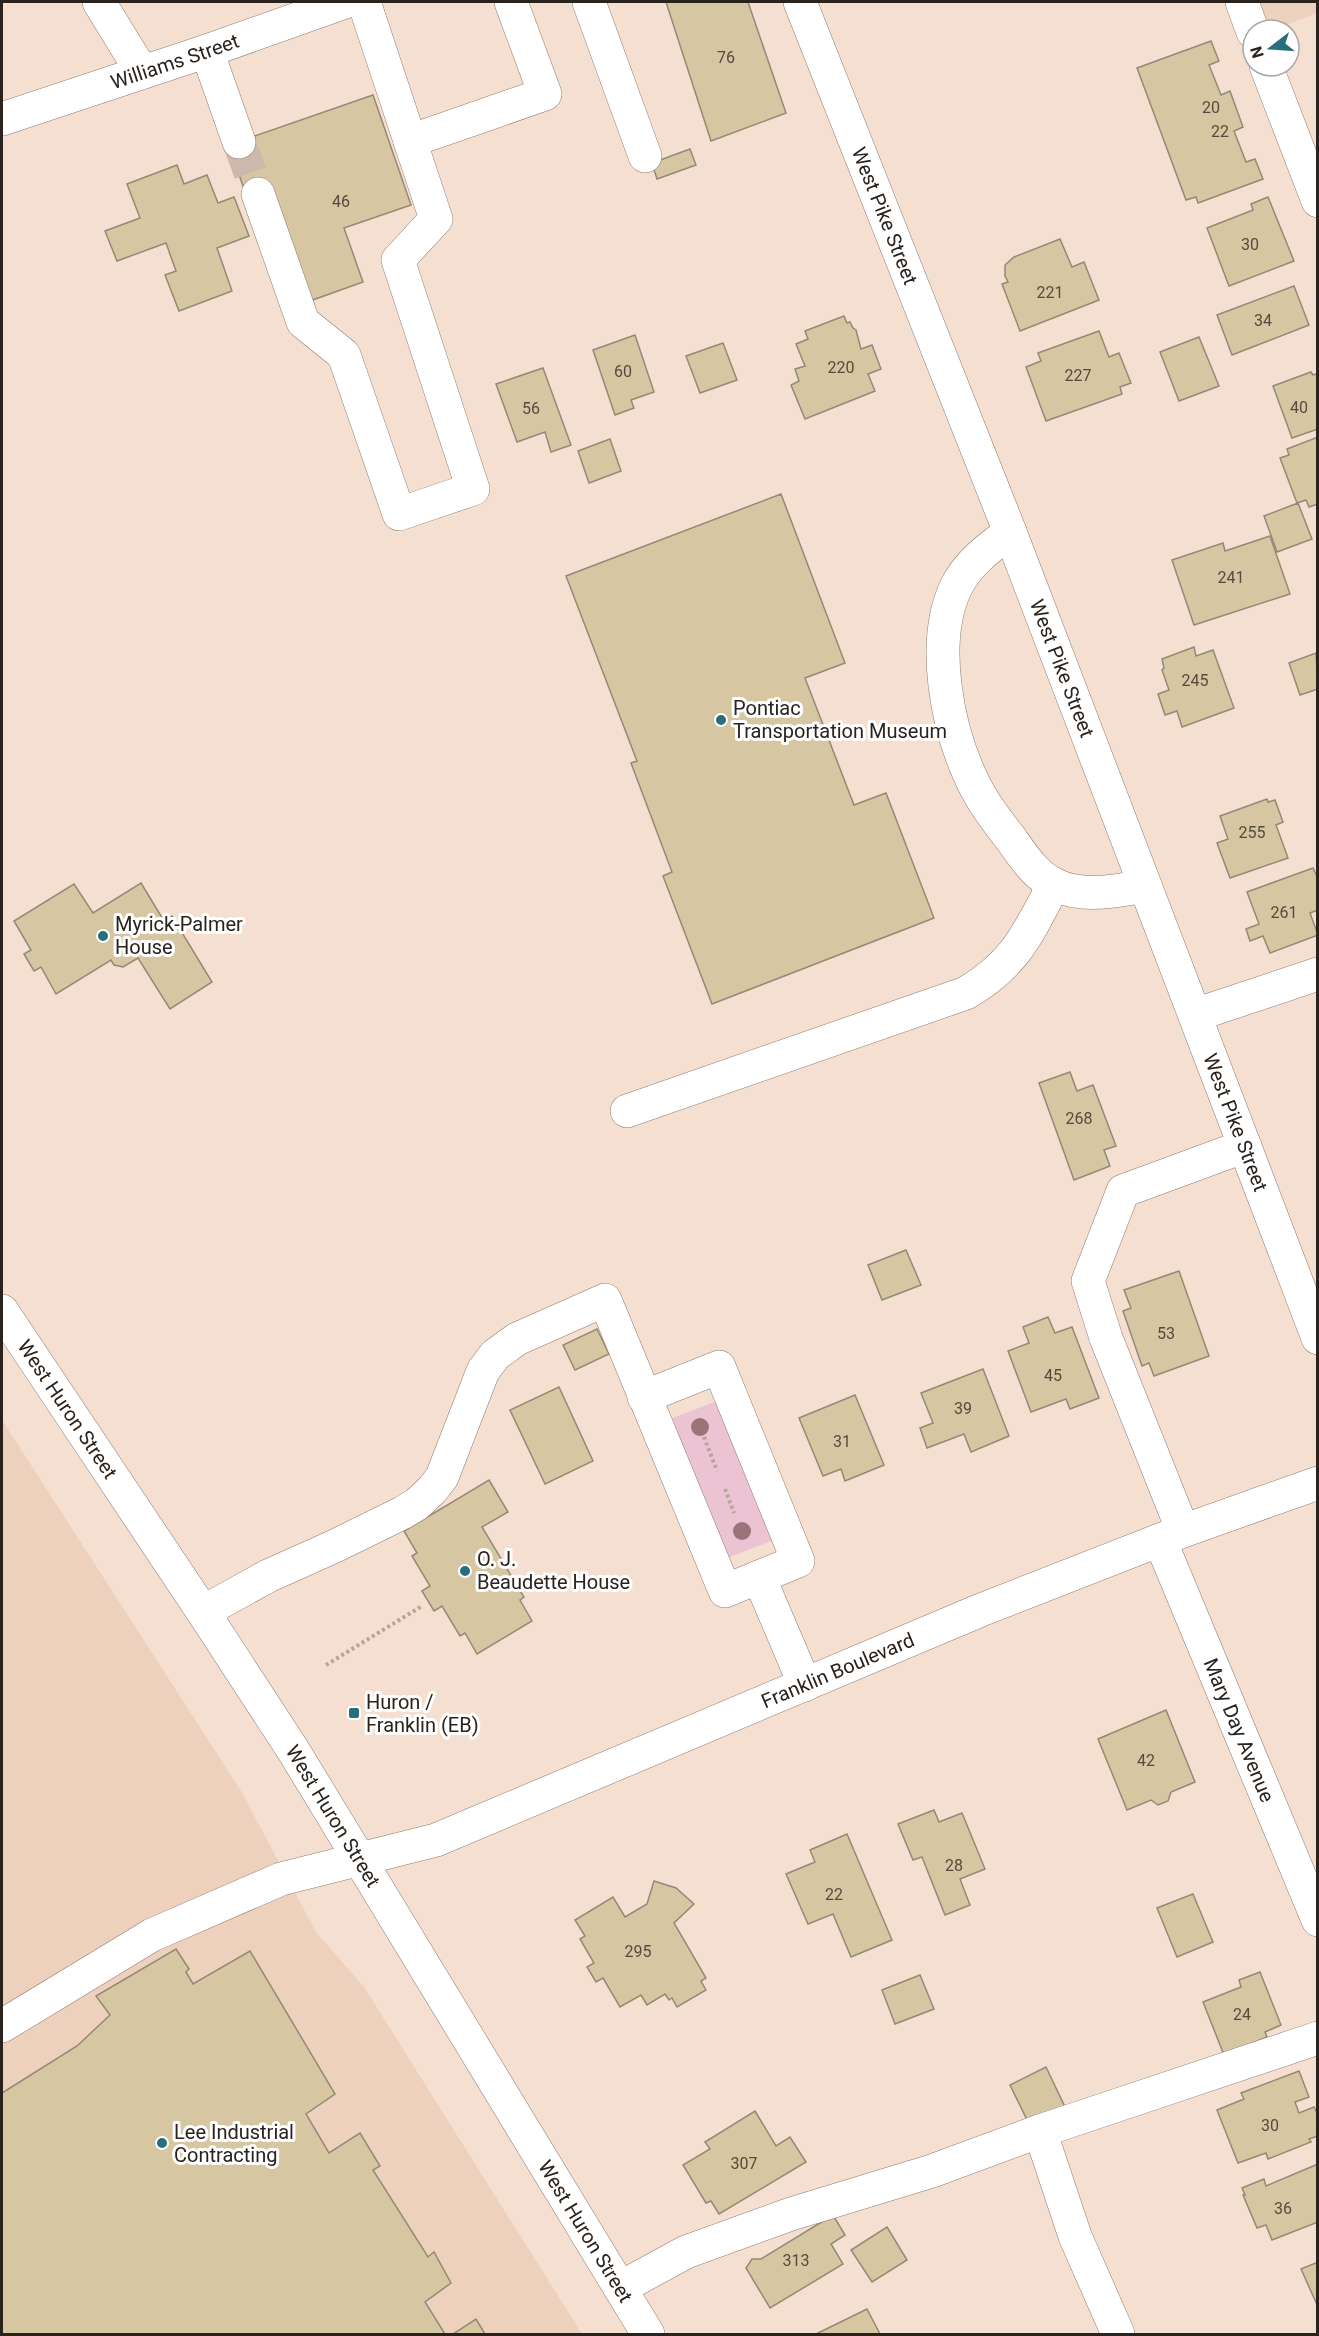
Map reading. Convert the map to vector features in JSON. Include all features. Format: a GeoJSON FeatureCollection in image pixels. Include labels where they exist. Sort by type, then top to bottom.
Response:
{"type":"FeatureCollection","features":[{"type":"Feature","properties":{"kind":"main road"},"geometry":{"type":"LineString","coordinates":[[99,2],[142,72]]}},
{"type":"Feature","properties":{"kind":"main road","name":"Williams Street"},"geometry":{"type":"LineString","coordinates":[[2,119],[207,51],[345,2]]}},
{"type":"Feature","properties":{"kind":"main road"},"geometry":{"type":"LineString","coordinates":[[258,194],[303,322],[344,355],[399,514],[473,489],[398,260],[435,219],[364,2]]}},
{"type":"Feature","properties":{"kind":"main road"},"geometry":{"type":"LineString","coordinates":[[410,141],[545,94],[511,2]]}},
{"type":"Feature","properties":{"kind":"main road"},"geometry":{"type":"LineString","coordinates":[[589,2],[645,156]]}},
{"type":"Feature","properties":{"kind":"main road","name":"West Pike Street"},"geometry":{"type":"LineString","coordinates":[[800,2],[1010,532],[1317,1338]]}},
{"type":"Feature","properties":{"kind":"main road"},"geometry":{"type":"LineString","coordinates":[[1242,2],[1248,18]]}},
{"type":"Feature","properties":{"kind":"main road"},"geometry":{"type":"LineString","coordinates":[[207,51],[239,142]]}},
{"type":"Feature","properties":{"kind":"main road"},"geometry":{"type":"LineString","coordinates":[[1271,78],[1317,201]]}},
{"type":"Feature","properties":{"kind":"main road"},"geometry":{"type":"LineString","coordinates":[[1010,532],[981,554],[957,586],[946,616],[943,636],[945,677],[959,745],[973,782],[987,807],[1028,862],[1039,874],[1054,884],[1072,891],[1091,892],[1145,886]]}},
{"type":"Feature","properties":{"kind":"main road"},"geometry":{"type":"LineString","coordinates":[[627,1111],[966,993],[989,979],[1012,957],[1054,884]]}},
{"type":"Feature","properties":{"kind":"main road"},"geometry":{"type":"LineString","coordinates":[[1195,1015],[1317,974]]}},
{"type":"Feature","properties":{"kind":"main road","name":"Mary Day Avenue"},"geometry":{"type":"LineString","coordinates":[[1245,1146],[1123,1191],[1088,1281],[1171,1536],[1317,1920]]}},
{"type":"Feature","properties":{"kind":"main road"},"geometry":{"type":"LineString","coordinates":[[203,1612],[268,1576],[335,1546],[417,1504],[432,1491],[442,1477],[483,1371],[495,1355],[517,1339],[605,1299],[645,1397],[725,1591],[798,1561],[718,1367],[645,1397]]}},
{"type":"Feature","properties":{"kind":"main road","name":"West Huron Street"},"geometry":{"type":"LineString","coordinates":[[2,1311],[203,1612],[360,1859],[648,2334]]}},
{"type":"Feature","properties":{"kind":"main road","name":"Franklin Boulevard"},"geometry":{"type":"LineString","coordinates":[[2,2026],[152,1935],[281,1878],[436,1840],[981,1610],[1171,1536],[1317,1483]]}},
{"type":"Feature","properties":{"kind":"main road"},"geometry":{"type":"LineString","coordinates":[[759,1577],[805,1684]]}},
{"type":"Feature","properties":{"kind":"main road"},"geometry":{"type":"LineString","coordinates":[[620,2288],[686,2252],[791,2214],[932,2171],[1317,2038]]}},
{"type":"Feature","properties":{"kind":"main road"},"geometry":{"type":"LineString","coordinates":[[1040,2132],[1075,2236],[1118,2334]]}},
{"type":"Feature","properties":{"kind":"path"},"geometry":{"type":"LineString","coordinates":[[704,1437],[717,1471]]}},
{"type":"Feature","properties":{"kind":"path"},"geometry":{"type":"LineString","coordinates":[[712,1476],[717,1471],[724,1471]]}},
{"type":"Feature","properties":{"kind":"path"},"geometry":{"type":"LineString","coordinates":[[717,1489],[725,1489],[730,1484]]}},
{"type":"Feature","properties":{"kind":"path"},"geometry":{"type":"LineString","coordinates":[[725,1489],[738,1522]]}},
{"type":"Feature","properties":{"kind":"path"},"geometry":{"type":"LineString","coordinates":[[326,1665],[422,1606]]}},
{"type":"Feature","properties":{"kind":"shaded area"},"geometry":{"type":"Polygon","coordinates":[[[1254,2],[1317,2],[1317,13],[1301,19],[1260,18],[1254,2]]]}},
{"type":"Feature","properties":{"kind":"shaded area"},"geometry":{"type":"Polygon","coordinates":[[[717,1401],[774,1540],[727,1558],[670,1419],[717,1401]]]}},
{"type":"Feature","properties":{"kind":"shaded area"},"geometry":{"type":"Polygon","coordinates":[[[2,1420],[241,1791],[316,1932],[364,1987],[582,2334],[2,2334],[2,1420]]]}},
{"type":"Feature","properties":{"kind":"building"},"geometry":{"type":"Polygon","coordinates":[[[666,2],[748,2],[786,113],[711,141],[666,2]]]}},
{"type":"Feature","properties":{"kind":"building"},"geometry":{"type":"Polygon","coordinates":[[[1211,41],[1219,61],[1209,65],[1221,95],[1230,91],[1243,127],[1234,131],[1246,162],[1255,159],[1263,179],[1198,203],[1196,197],[1186,200],[1137,68],[1211,41]]]}},
{"type":"Feature","properties":{"kind":"building"},"geometry":{"type":"Polygon","coordinates":[[[373,95],[411,205],[344,228],[363,282],[307,302],[247,198],[229,145],[373,95]]]}},
{"type":"Feature","properties":{"kind":"building"},"geometry":{"type":"Polygon","coordinates":[[[690,149],[696,165],[657,179],[652,163],[690,149]]]}},
{"type":"Feature","properties":{"kind":"building"},"geometry":{"type":"Polygon","coordinates":[[[177,165],[184,184],[207,175],[218,203],[234,197],[249,236],[217,248],[232,291],[179,311],[165,275],[176,271],[166,243],[117,261],[105,231],[140,218],[127,184],[177,165]]]}},
{"type":"Feature","properties":{"kind":"building"},"geometry":{"type":"Polygon","coordinates":[[[1268,197],[1294,261],[1229,286],[1207,228],[1253,210],[1251,204],[1268,197]]]}},
{"type":"Feature","properties":{"kind":"building"},"geometry":{"type":"Polygon","coordinates":[[[1060,239],[1072,267],[1084,262],[1099,300],[1020,331],[1002,284],[1008,282],[1005,276],[1005,265],[1014,257],[1060,239]]]}},
{"type":"Feature","properties":{"kind":"building"},"geometry":{"type":"Polygon","coordinates":[[[1294,286],[1309,325],[1232,355],[1217,315],[1294,286]]]}},
{"type":"Feature","properties":{"kind":"building"},"geometry":{"type":"Polygon","coordinates":[[[844,316],[847,323],[850,322],[856,330],[861,349],[872,345],[881,369],[868,374],[875,391],[805,419],[791,385],[799,381],[795,369],[805,366],[796,344],[808,339],[805,331],[844,316]]]}},
{"type":"Feature","properties":{"kind":"building"},"geometry":{"type":"Polygon","coordinates":[[[1099,331],[1109,357],[1119,353],[1131,383],[1120,387],[1122,394],[1046,421],[1026,367],[1041,361],[1038,353],[1099,331]]]}},
{"type":"Feature","properties":{"kind":"building"},"geometry":{"type":"Polygon","coordinates":[[[635,335],[654,392],[631,400],[634,408],[615,415],[593,350],[635,335]]]}},
{"type":"Feature","properties":{"kind":"building"},"geometry":{"type":"Polygon","coordinates":[[[1199,337],[1219,386],[1179,401],[1160,352],[1199,337]]]}},
{"type":"Feature","properties":{"kind":"building"},"geometry":{"type":"Polygon","coordinates":[[[723,343],[737,380],[700,393],[686,356],[723,343]]]}},
{"type":"Feature","properties":{"kind":"building"},"geometry":{"type":"Polygon","coordinates":[[[543,368],[571,445],[551,452],[545,432],[517,442],[496,384],[543,368]]]}},
{"type":"Feature","properties":{"kind":"building"},"geometry":{"type":"Polygon","coordinates":[[[1311,372],[1313,375],[1318,373],[1318,429],[1292,438],[1273,386],[1311,372]]]}},
{"type":"Feature","properties":{"kind":"building"},"geometry":{"type":"Polygon","coordinates":[[[1318,437],[1318,504],[1309,507],[1306,500],[1297,503],[1280,458],[1289,455],[1287,449],[1318,437]]]}},
{"type":"Feature","properties":{"kind":"building"},"geometry":{"type":"Polygon","coordinates":[[[610,439],[621,471],[589,483],[578,451],[610,439]]]}},
{"type":"Feature","properties":{"kind":"building","name":"Pontiac Transportation Museum"},"geometry":{"type":"Polygon","coordinates":[[[781,494],[845,663],[805,678],[854,805],[886,793],[934,918],[712,1004],[663,876],[672,872],[631,763],[637,761],[566,576],[781,494]]]}},
{"type":"Feature","properties":{"kind":"building"},"geometry":{"type":"Polygon","coordinates":[[[1298,503],[1312,539],[1277,552],[1264,516],[1298,503]]]}},
{"type":"Feature","properties":{"kind":"building"},"geometry":{"type":"Polygon","coordinates":[[[1270,536],[1290,594],[1194,625],[1172,560],[1223,543],[1225,551],[1270,536]]]}},
{"type":"Feature","properties":{"kind":"building"},"geometry":{"type":"Polygon","coordinates":[[[1194,647],[1196,656],[1213,650],[1234,708],[1182,727],[1177,711],[1165,715],[1158,694],[1169,690],[1162,670],[1164,668],[1162,659],[1194,647]]]}},
{"type":"Feature","properties":{"kind":"building"},"geometry":{"type":"Polygon","coordinates":[[[1316,653],[1318,689],[1300,695],[1289,663],[1316,653]]]}},
{"type":"Feature","properties":{"kind":"building"},"geometry":{"type":"Polygon","coordinates":[[[1267,799],[1268,802],[1275,800],[1283,822],[1276,825],[1288,858],[1230,878],[1217,843],[1228,839],[1220,816],[1267,799]]]}},
{"type":"Feature","properties":{"kind":"building"},"geometry":{"type":"Polygon","coordinates":[[[1313,868],[1318,879],[1318,910],[1310,913],[1318,935],[1270,953],[1263,936],[1250,941],[1246,929],[1259,924],[1247,892],[1313,868]]]}},
{"type":"Feature","properties":{"kind":"building","name":"Myrick-Palmer House"},"geometry":{"type":"Polygon","coordinates":[[[141,883],[164,921],[172,916],[212,982],[170,1009],[138,958],[123,967],[114,965],[111,960],[56,994],[41,967],[34,971],[24,954],[31,950],[14,921],[74,884],[93,913],[141,883]]]}},
{"type":"Feature","properties":{"kind":"building"},"geometry":{"type":"Polygon","coordinates":[[[1070,1072],[1077,1091],[1093,1085],[1116,1146],[1104,1150],[1110,1166],[1074,1180],[1039,1083],[1070,1072]]]}},
{"type":"Feature","properties":{"kind":"building"},"geometry":{"type":"Polygon","coordinates":[[[906,1250],[921,1285],[882,1300],[868,1265],[906,1250]]]}},
{"type":"Feature","properties":{"kind":"building"},"geometry":{"type":"Polygon","coordinates":[[[1179,1271],[1209,1356],[1154,1376],[1149,1363],[1142,1366],[1123,1311],[1131,1308],[1124,1290],[1179,1271]]]}},
{"type":"Feature","properties":{"kind":"building"},"geometry":{"type":"Polygon","coordinates":[[[1048,1317],[1055,1333],[1072,1327],[1099,1398],[1070,1409],[1066,1399],[1031,1412],[1008,1351],[1029,1343],[1023,1327],[1048,1317]]]}},
{"type":"Feature","properties":{"kind":"building"},"geometry":{"type":"Polygon","coordinates":[[[597,1329],[609,1354],[575,1370],[563,1345],[597,1329]]]}},
{"type":"Feature","properties":{"kind":"building"},"geometry":{"type":"Polygon","coordinates":[[[983,1369],[1009,1436],[971,1452],[964,1434],[927,1448],[920,1428],[933,1423],[921,1393],[983,1369]]]}},
{"type":"Feature","properties":{"kind":"building"},"geometry":{"type":"Polygon","coordinates":[[[559,1387],[593,1461],[545,1484],[510,1410],[559,1387]]]}},
{"type":"Feature","properties":{"kind":"building"},"geometry":{"type":"Polygon","coordinates":[[[855,1395],[884,1465],[845,1481],[841,1469],[823,1476],[799,1418],[855,1395]]]}},
{"type":"Feature","properties":{"kind":"building","name":"O. J. Beaudette House"},"geometry":{"type":"Polygon","coordinates":[[[489,1480],[508,1512],[482,1527],[524,1597],[520,1600],[532,1621],[477,1654],[465,1633],[460,1636],[442,1606],[434,1611],[422,1591],[430,1586],[412,1556],[417,1553],[404,1531],[489,1480]]]}},
{"type":"Feature","properties":{"kind":"building"},"geometry":{"type":"Polygon","coordinates":[[[1166,1710],[1195,1782],[1171,1792],[1168,1801],[1158,1805],[1151,1800],[1127,1810],[1098,1739],[1166,1710]]]}},
{"type":"Feature","properties":{"kind":"building"},"geometry":{"type":"Polygon","coordinates":[[[934,1810],[939,1822],[962,1813],[985,1869],[960,1879],[970,1905],[945,1915],[922,1857],[913,1860],[898,1824],[934,1810]]]}},
{"type":"Feature","properties":{"kind":"building"},"geometry":{"type":"Polygon","coordinates":[[[847,1834],[892,1940],[851,1957],[833,1914],[808,1924],[786,1874],[815,1862],[810,1850],[847,1834]]]}},
{"type":"Feature","properties":{"kind":"building"},"geometry":{"type":"Polygon","coordinates":[[[654,1881],[676,1888],[694,1904],[674,1923],[706,1978],[701,1981],[706,1990],[677,2007],[672,1998],[669,2000],[665,1994],[647,2005],[641,1995],[620,2007],[603,1978],[596,1982],[587,1967],[594,1963],[580,1939],[585,1936],[575,1920],[613,1897],[625,1917],[647,1904],[654,1881]]]}},
{"type":"Feature","properties":{"kind":"building"},"geometry":{"type":"Polygon","coordinates":[[[1193,1894],[1213,1942],[1177,1957],[1157,1908],[1193,1894]]]}},
{"type":"Feature","properties":{"kind":"building","name":"Lee Industrial Contracting"},"geometry":{"type":"Polygon","coordinates":[[[176,1949],[189,1969],[186,1972],[193,1984],[250,1951],[335,2094],[306,2114],[329,2153],[360,2133],[380,2166],[373,2170],[428,2257],[434,2252],[451,2283],[425,2302],[445,2334],[2,2334],[2,2093],[77,2046],[110,2015],[96,1996],[176,1949]]]}},
{"type":"Feature","properties":{"kind":"building"},"geometry":{"type":"Polygon","coordinates":[[[1260,1972],[1281,2025],[1265,2032],[1267,2037],[1224,2055],[1203,2002],[1241,1987],[1239,1980],[1260,1972]]]}},
{"type":"Feature","properties":{"kind":"building"},"geometry":{"type":"Polygon","coordinates":[[[920,1975],[934,2009],[895,2024],[882,1990],[920,1975]]]}},
{"type":"Feature","properties":{"kind":"building"},"geometry":{"type":"Polygon","coordinates":[[[1046,2067],[1065,2107],[1029,2124],[1010,2085],[1046,2067]]]}},
{"type":"Feature","properties":{"kind":"building"},"geometry":{"type":"Polygon","coordinates":[[[1299,2071],[1309,2097],[1295,2102],[1299,2113],[1314,2107],[1318,2115],[1318,2136],[1309,2139],[1311,2142],[1268,2159],[1266,2153],[1238,2163],[1217,2110],[1244,2099],[1241,2093],[1299,2071]]]}},
{"type":"Feature","properties":{"kind":"building"},"geometry":{"type":"Polygon","coordinates":[[[755,2111],[776,2146],[790,2137],[806,2162],[719,2214],[711,2201],[706,2203],[683,2165],[710,2149],[705,2142],[755,2111]]]}},
{"type":"Feature","properties":{"kind":"building"},"geometry":{"type":"Polygon","coordinates":[[[1318,2164],[1318,2222],[1272,2240],[1266,2225],[1257,2228],[1242,2188],[1264,2179],[1266,2186],[1318,2164]]]}},
{"type":"Feature","properties":{"kind":"building"},"geometry":{"type":"Polygon","coordinates":[[[833,2215],[845,2235],[831,2244],[843,2264],[770,2308],[746,2268],[752,2259],[761,2259],[833,2215]]]}},
{"type":"Feature","properties":{"kind":"building"},"geometry":{"type":"Polygon","coordinates":[[[887,2227],[907,2260],[872,2282],[851,2250],[887,2227]]]}},
{"type":"Feature","properties":{"kind":"building"},"geometry":{"type":"Polygon","coordinates":[[[1318,2262],[1318,2307],[1301,2269],[1318,2262]]]}},
{"type":"Feature","properties":{"kind":"building"},"geometry":{"type":"Polygon","coordinates":[[[867,2309],[880,2334],[816,2334],[867,2309]]]}},
{"type":"Feature","properties":{"kind":"building"},"geometry":{"type":"Polygon","coordinates":[[[476,2319],[485,2334],[453,2334],[476,2319]]]}},
{"type":"Feature","properties":{"kind":"tunnel"},"geometry":{"type":"LineString","coordinates":[[239,142],[258,194]]}},
{"type":"Feature","properties":{"kind":"place","name":"Pontiac Transportation Museum"},"geometry":{"type":"Point","coordinates":[721,720]}},
{"type":"Feature","properties":{"kind":"place","name":"Myrick-Palmer House"},"geometry":{"type":"Point","coordinates":[103,936]}},
{"type":"Feature","properties":{"kind":"place","name":"O. J. Beaudette House"},"geometry":{"type":"Point","coordinates":[465,1571]}},
{"type":"Feature","properties":{"kind":"place","name":"Huron / Franklin (EB)"},"geometry":{"type":"Point","coordinates":[354,1713]}},
{"type":"Feature","properties":{"kind":"place","name":"Lee Industrial Contracting"},"geometry":{"type":"Point","coordinates":[162,2143]}}]}
